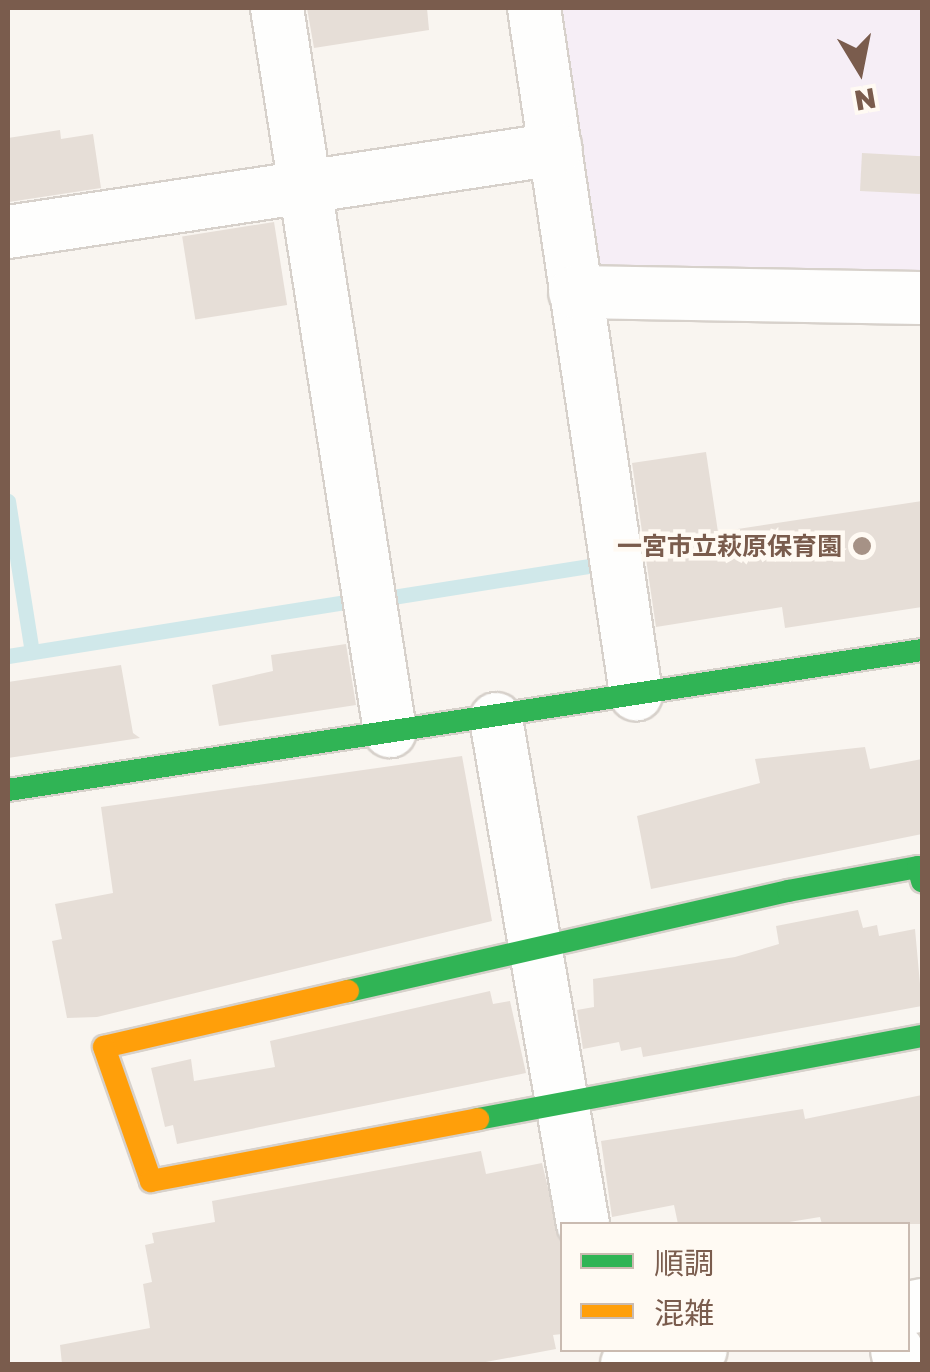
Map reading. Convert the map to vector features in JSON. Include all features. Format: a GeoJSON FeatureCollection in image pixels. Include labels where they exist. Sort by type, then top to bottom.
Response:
{"type":"FeatureCollection","features":[{"type":"Feature","properties":{"kind":"street"},"geometry":{"type":"LineString","coordinates":[[277,8],[390,731]]}},
{"type":"Feature","properties":{"kind":"street"},"geometry":{"type":"LineString","coordinates":[[534,8],[636,694]]}},
{"type":"Feature","properties":{"kind":"street"},"geometry":{"type":"LineString","coordinates":[[8,232],[556,149]]}},
{"type":"Feature","properties":{"kind":"street"},"geometry":{"type":"LineString","coordinates":[[575,292],[922,298]]}},
{"type":"Feature","properties":{"kind":"street"},"geometry":{"type":"LineString","coordinates":[[8,790],[390,731],[496,719],[922,650]]}},
{"type":"Feature","properties":{"kind":"street"},"geometry":{"type":"LineString","coordinates":[[496,719],[532,950],[583,1222]]}},
{"type":"Feature","properties":{"kind":"street"},"geometry":{"type":"LineString","coordinates":[[922,881],[918,867],[104,1047],[151,1181],[922,1036]]}},
{"type":"Feature","properties":{"kind":"street"},"geometry":{"type":"LineString","coordinates":[[627,1364],[690,1352]]}},
{"type":"Feature","properties":{"kind":"shaded area"},"geometry":{"type":"Polygon","coordinates":[[[556,8],[922,8],[922,288],[599,281],[556,8]]]}},
{"type":"Feature","properties":{"kind":"building"},"geometry":{"type":"Polygon","coordinates":[[[307,8],[427,8],[429,30],[314,48],[307,8]]]}},
{"type":"Feature","properties":{"kind":"building"},"geometry":{"type":"Polygon","coordinates":[[[60,130],[61,139],[93,134],[101,188],[9,202],[8,138],[60,130]]]}},
{"type":"Feature","properties":{"kind":"building"},"geometry":{"type":"Polygon","coordinates":[[[862,153],[922,156],[920,194],[860,191],[862,153]]]}},
{"type":"Feature","properties":{"kind":"building"},"geometry":{"type":"Polygon","coordinates":[[[274,222],[287,305],[195,320],[182,237],[274,222]]]}},
{"type":"Feature","properties":{"kind":"building"},"geometry":{"type":"Polygon","coordinates":[[[706,452],[718,532],[922,501],[922,607],[785,628],[782,607],[656,627],[632,463],[706,452]]]}},
{"type":"Feature","properties":{"kind":"building"},"geometry":{"type":"Polygon","coordinates":[[[346,644],[356,705],[219,726],[212,685],[273,671],[271,655],[346,644]]]}},
{"type":"Feature","properties":{"kind":"building"},"geometry":{"type":"Polygon","coordinates":[[[121,665],[133,733],[140,738],[8,758],[8,682],[121,665]]]}},
{"type":"Feature","properties":{"kind":"building"},"geometry":{"type":"Polygon","coordinates":[[[865,747],[870,769],[922,759],[922,834],[651,889],[637,816],[760,783],[755,759],[865,747]]]}},
{"type":"Feature","properties":{"kind":"building"},"geometry":{"type":"Polygon","coordinates":[[[462,756],[492,921],[97,1017],[67,1018],[52,941],[62,939],[55,904],[113,893],[101,807],[462,756]]]}},
{"type":"Feature","properties":{"kind":"building"},"geometry":{"type":"Polygon","coordinates":[[[858,910],[863,928],[877,925],[879,936],[915,929],[922,1006],[643,1057],[641,1047],[621,1051],[619,1042],[583,1049],[577,1010],[594,1007],[593,979],[735,957],[779,944],[776,926],[858,910]]]}},
{"type":"Feature","properties":{"kind":"building"},"geometry":{"type":"Polygon","coordinates":[[[490,991],[493,1004],[510,1001],[526,1073],[177,1144],[173,1125],[165,1127],[151,1068],[191,1059],[194,1081],[275,1067],[270,1041],[490,991]]]}},
{"type":"Feature","properties":{"kind":"building"},"geometry":{"type":"Polygon","coordinates":[[[922,1095],[922,1224],[821,1222],[820,1217],[789,1222],[678,1222],[674,1205],[612,1217],[601,1141],[803,1109],[805,1119],[922,1095]]]}},
{"type":"Feature","properties":{"kind":"building"},"geometry":{"type":"Polygon","coordinates":[[[481,1151],[486,1174],[542,1163],[560,1237],[560,1334],[553,1335],[556,1349],[475,1364],[62,1364],[60,1345],[150,1328],[143,1284],[152,1282],[145,1245],[154,1243],[152,1233],[215,1222],[212,1201],[481,1151]]]}},
{"type":"Feature","properties":{"kind":"waterway"},"geometry":{"type":"LineString","coordinates":[[8,501],[32,652]]}},
{"type":"Feature","properties":{"kind":"waterway"},"geometry":{"type":"LineString","coordinates":[[380,599],[594,565]]}},
{"type":"Feature","properties":{"kind":"waterway"},"geometry":{"type":"LineString","coordinates":[[8,656],[353,601]]}},
{"type":"Feature","properties":{"kind":"traffic: fast"},"geometry":{"type":"LineString","coordinates":[[8,790],[922,650]]}},
{"type":"Feature","properties":{"kind":"traffic: fast"},"geometry":{"type":"LineString","coordinates":[[348,991],[788,891],[918,867],[922,881]]}},
{"type":"Feature","properties":{"kind":"traffic: fast"},"geometry":{"type":"LineString","coordinates":[[478,1119],[922,1036]]}},
{"type":"Feature","properties":{"kind":"traffic: slow"},"geometry":{"type":"LineString","coordinates":[[348,991],[104,1047],[151,1181],[478,1119]]}},
{"type":"Feature","properties":{"kind":"place","name":"一宮市立萩原保育園"},"geometry":{"type":"Point","coordinates":[862,546]}}]}
